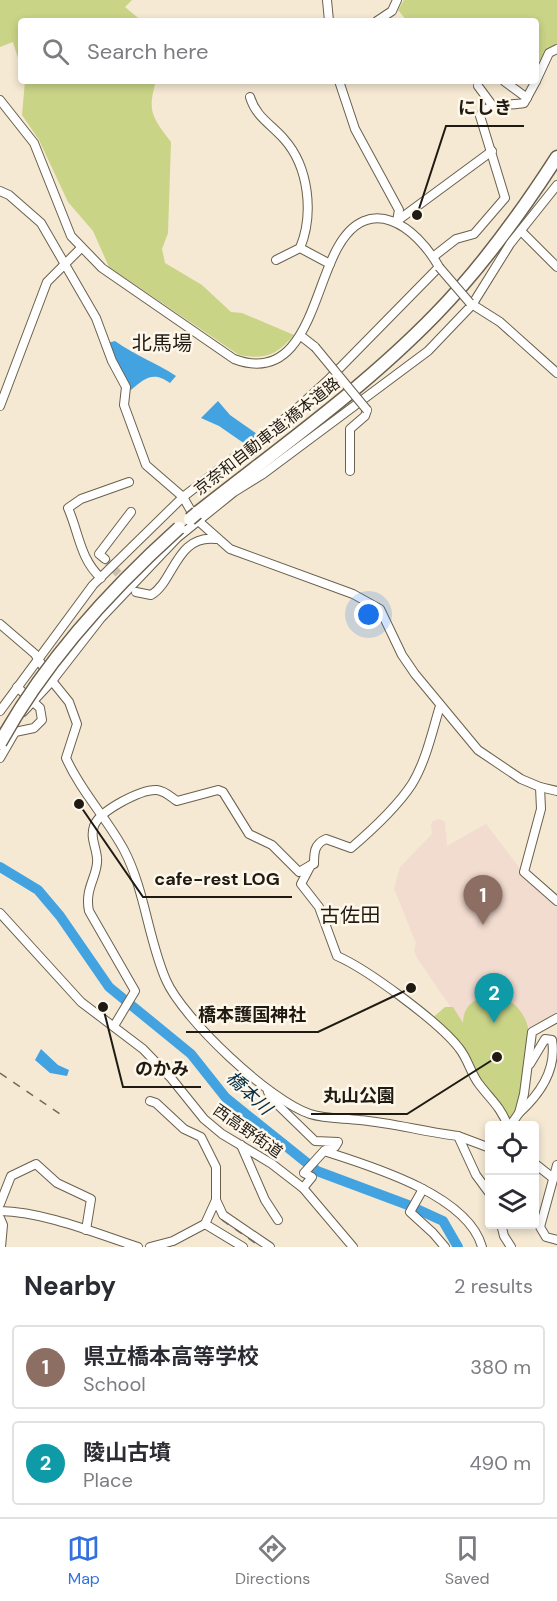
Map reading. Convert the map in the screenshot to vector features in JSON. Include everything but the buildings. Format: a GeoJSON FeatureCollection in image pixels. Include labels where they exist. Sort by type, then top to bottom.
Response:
{"type":"FeatureCollection","features":[{"type":"Feature","properties":{"kind":"highway","name":"京奈和自動車道;橋本道路"},"geometry":{"type":"LineString","coordinates":[[0,742],[37,685],[85,624],[138,566],[179,528],[341,400],[435,315],[504,235],[557,157]]}},
{"type":"Feature","properties":{"kind":"street"},"geometry":{"type":"LineString","coordinates":[[327,0],[329,18]]}},
{"type":"Feature","properties":{"kind":"street"},"geometry":{"type":"LineString","coordinates":[[382,18],[392,11],[397,0]]}},
{"type":"Feature","properties":{"kind":"street"},"geometry":{"type":"LineString","coordinates":[[539,71],[549,53],[557,49]]}},
{"type":"Feature","properties":{"kind":"street"},"geometry":{"type":"LineString","coordinates":[[340,84],[355,129],[399,210],[397,221]]}},
{"type":"Feature","properties":{"kind":"street"},"geometry":{"type":"LineString","coordinates":[[508,84],[527,98]]}},
{"type":"Feature","properties":{"kind":"street"},"geometry":{"type":"LineString","coordinates":[[433,257],[456,239],[474,234],[505,198],[480,116],[482,111],[492,105],[507,107],[524,103],[532,84]]}},
{"type":"Feature","properties":{"kind":"street"},"geometry":{"type":"LineString","coordinates":[[478,86],[492,105]]}},
{"type":"Feature","properties":{"kind":"street"},"geometry":{"type":"LineString","coordinates":[[250,97],[254,110],[296,154],[303,175],[308,214],[307,232],[300,248],[276,260]]}},
{"type":"Feature","properties":{"kind":"street"},"geometry":{"type":"LineString","coordinates":[[0,100],[34,143],[71,236],[81,248],[102,268],[234,359],[252,364],[275,361],[287,353],[301,336],[338,247],[356,227],[370,220],[397,221],[410,229],[471,304],[501,322],[557,373]]}},
{"type":"Feature","properties":{"kind":"street"},"geometry":{"type":"LineString","coordinates":[[397,221],[492,151]]}},
{"type":"Feature","properties":{"kind":"street"},"geometry":{"type":"LineString","coordinates":[[0,734],[52,681],[112,605],[195,517],[407,368],[471,304],[510,244],[557,185]]}},
{"type":"Feature","properties":{"kind":"street"},"geometry":{"type":"LineString","coordinates":[[0,191],[9,195],[41,223],[96,318],[112,361],[126,387],[124,405],[146,465],[183,498],[195,517],[230,549],[353,594],[380,609],[402,655],[440,706],[478,750],[521,779],[557,791]]}},
{"type":"Feature","properties":{"kind":"street"},"geometry":{"type":"LineString","coordinates":[[521,231],[557,267]]}},
{"type":"Feature","properties":{"kind":"street"},"geometry":{"type":"LineString","coordinates":[[0,406],[47,282],[81,248]]}},
{"type":"Feature","properties":{"kind":"street"},"geometry":{"type":"LineString","coordinates":[[300,248],[330,264]]}},
{"type":"Feature","properties":{"kind":"street"},"geometry":{"type":"LineString","coordinates":[[18,717],[1,709],[38,657],[101,578],[183,498],[328,380],[439,267]]}},
{"type":"Feature","properties":{"kind":"street"},"geometry":{"type":"LineString","coordinates":[[301,336],[315,347],[367,410],[365,416],[350,429],[350,471]]}},
{"type":"Feature","properties":{"kind":"street"},"geometry":{"type":"LineString","coordinates":[[101,578],[81,553],[81,543],[68,508],[81,499],[129,482]]}},
{"type":"Feature","properties":{"kind":"street"},"geometry":{"type":"LineString","coordinates":[[105,560],[99,554],[131,512]]}},
{"type":"Feature","properties":{"kind":"street"},"geometry":{"type":"LineString","coordinates":[[136,592],[151,595],[158,591],[172,565],[184,552],[202,540],[218,539]]}},
{"type":"Feature","properties":{"kind":"street"},"geometry":{"type":"LineString","coordinates":[[0,624],[38,657],[52,681],[69,702],[77,724],[66,758],[75,777],[124,850],[135,877],[160,963],[174,994],[218,1044],[264,1085],[295,1108],[312,1115],[361,1120],[458,1136],[485,1146]]}},
{"type":"Feature","properties":{"kind":"street"},"geometry":{"type":"LineString","coordinates":[[0,758],[15,732],[34,728],[40,723],[43,715],[34,701],[17,687]]}},
{"type":"Feature","properties":{"kind":"street"},"geometry":{"type":"LineString","coordinates":[[440,706],[427,752],[411,785],[368,833],[351,848],[326,839],[319,843],[315,847],[314,864],[311,865],[301,884],[319,907],[337,956],[352,963],[412,1007],[459,1046],[478,1083],[500,1106],[507,1121]]}},
{"type":"Feature","properties":{"kind":"street"},"geometry":{"type":"LineString","coordinates":[[540,787],[541,809],[524,872],[557,901]]}},
{"type":"Feature","properties":{"kind":"street"},"geometry":{"type":"LineString","coordinates":[[114,1026],[135,992],[125,971],[91,916],[86,897],[98,860],[92,838],[94,824],[101,815],[116,805],[155,790],[164,792],[177,801],[218,790],[223,792],[249,834],[272,845],[299,872],[311,865]]}},
{"type":"Feature","properties":{"kind":"street","name":"西高野街道"},"geometry":{"type":"LineString","coordinates":[[0,913],[81,1002],[143,1049],[171,1078],[204,1119],[272,1164],[303,1188],[353,1247]]}},
{"type":"Feature","properties":{"kind":"street"},"geometry":{"type":"LineString","coordinates":[[519,1113],[531,1032],[557,1018]]}},
{"type":"Feature","properties":{"kind":"street"},"geometry":{"type":"LineString","coordinates":[[512,1121],[539,1096],[555,1056],[552,1040],[545,1040],[527,1068]]}},
{"type":"Feature","properties":{"kind":"street"},"geometry":{"type":"LineString","coordinates":[[264,1085],[279,1106],[306,1134],[320,1143],[338,1142],[335,1147],[321,1153],[304,1173],[312,1177],[303,1188]]}},
{"type":"Feature","properties":{"kind":"street"},"geometry":{"type":"LineString","coordinates":[[150,1101],[184,1129],[201,1137],[216,1167],[216,1200],[205,1224],[174,1244],[150,1247]]}},
{"type":"Feature","properties":{"kind":"street"},"geometry":{"type":"LineString","coordinates":[[458,1136],[476,1175],[485,1188]]}},
{"type":"Feature","properties":{"kind":"street"},"geometry":{"type":"LineString","coordinates":[[241,1145],[265,1200],[278,1220]]}},
{"type":"Feature","properties":{"kind":"street"},"geometry":{"type":"LineString","coordinates":[[321,1153],[371,1166],[423,1189],[472,1224],[482,1247]]}},
{"type":"Feature","properties":{"kind":"street"},"geometry":{"type":"LineString","coordinates":[[0,1204],[11,1176],[36,1164],[57,1183],[91,1199],[86,1230]]}},
{"type":"Feature","properties":{"kind":"street"},"geometry":{"type":"LineString","coordinates":[[557,1165],[540,1227],[546,1237],[557,1240]]}},
{"type":"Feature","properties":{"kind":"street"},"geometry":{"type":"LineString","coordinates":[[539,1167],[553,1178]]}},
{"type":"Feature","properties":{"kind":"street"},"geometry":{"type":"LineString","coordinates":[[423,1189],[410,1212],[441,1245]]}},
{"type":"Feature","properties":{"kind":"street"},"geometry":{"type":"LineString","coordinates":[[216,1200],[223,1215],[270,1247]]}},
{"type":"Feature","properties":{"kind":"street"},"geometry":{"type":"LineString","coordinates":[[0,1211],[31,1215],[138,1247]]}},
{"type":"Feature","properties":{"kind":"street"},"geometry":{"type":"LineString","coordinates":[[0,1218],[3,1225],[0,1236],[1,1247]]}},
{"type":"Feature","properties":{"kind":"street"},"geometry":{"type":"LineString","coordinates":[[205,1224],[243,1247]]}},
{"type":"Feature","properties":{"kind":"street"},"geometry":{"type":"LineString","coordinates":[[502,1229],[512,1247]]}},
{"type":"Feature","properties":{"kind":"shaded area"},"geometry":{"type":"Polygon","coordinates":[[[439,819],[445,822],[447,846],[486,824],[522,871],[522,876],[557,905],[557,1016],[530,1029],[518,1009],[463,1025],[417,958],[414,951],[416,943],[394,889],[400,867],[432,834],[431,825],[433,821],[439,819]]]}},
{"type":"Feature","properties":{"kind":"green space"},"geometry":{"type":"Polygon","coordinates":[[[0,0],[132,0],[125,7],[138,18],[18,18],[18,58],[13,42],[0,47],[0,0]]]}},
{"type":"Feature","properties":{"kind":"green space"},"geometry":{"type":"Polygon","coordinates":[[[404,0],[557,0],[557,45],[546,50],[539,64],[539,18],[405,18],[398,10],[404,0]]]}},
{"type":"Feature","properties":{"kind":"green space"},"geometry":{"type":"Polygon","coordinates":[[[25,84],[155,84],[152,100],[153,114],[171,142],[168,233],[162,249],[165,263],[202,285],[231,312],[242,313],[294,335],[282,347],[270,354],[256,357],[239,355],[109,267],[93,231],[68,202],[39,140],[22,115],[25,84]]]}},
{"type":"Feature","properties":{"kind":"green space"},"geometry":{"type":"Polygon","coordinates":[[[496,994],[514,1004],[524,1017],[529,1034],[530,1052],[527,1072],[511,1121],[507,1121],[478,1083],[469,1062],[430,1020],[445,1007],[453,1007],[463,1023],[469,1006],[483,997],[496,994]]]}},
{"type":"Feature","properties":{"kind":"water"},"geometry":{"type":"Polygon","coordinates":[[[115,341],[176,376],[170,383],[159,377],[149,378],[131,390],[107,343],[115,341]]]}},
{"type":"Feature","properties":{"kind":"water"},"geometry":{"type":"Polygon","coordinates":[[[218,401],[230,415],[257,434],[245,444],[219,426],[201,418],[218,401]]]}},
{"type":"Feature","properties":{"kind":"water"},"geometry":{"type":"Polygon","coordinates":[[[41,1049],[58,1065],[69,1070],[67,1076],[50,1073],[35,1060],[41,1049]]]}},
{"type":"Feature","properties":{"kind":"waterway","name":"橋本川"},"geometry":{"type":"LineString","coordinates":[[0,867],[38,890],[60,916],[109,987],[191,1054],[226,1098],[317,1171],[408,1205],[443,1221],[458,1247]]}},
{"type":"Feature","properties":{"kind":"tunnel"},"geometry":{"type":"LineString","coordinates":[[105,559],[127,583]]}},
{"type":"Feature","properties":{"kind":"railway"},"geometry":{"type":"LineString","coordinates":[[0,1073],[66,1118]]}},
{"type":"Feature","properties":{"kind":"railway"},"geometry":{"type":"LineString","coordinates":[[222,1220],[261,1247]]}},
{"type":"Feature","properties":{"kind":"place","name":"にしき"},"geometry":{"type":"Point","coordinates":[417,215]}},
{"type":"Feature","properties":{"kind":"place","name":"cafe-rest LOG"},"geometry":{"type":"Point","coordinates":[79,804]}},
{"type":"Feature","properties":{"kind":"place","name":"県立橋本高等学校"},"geometry":{"type":"Point","coordinates":[483,925]}},
{"type":"Feature","properties":{"kind":"place","name":"橋本護国神社"},"geometry":{"type":"Point","coordinates":[411,988]}},
{"type":"Feature","properties":{"kind":"place","name":"のかみ"},"geometry":{"type":"Point","coordinates":[103,1007]}},
{"type":"Feature","properties":{"kind":"place","name":"陵山古墳"},"geometry":{"type":"Point","coordinates":[494,1023]}},
{"type":"Feature","properties":{"kind":"place","name":"丸山公園"},"geometry":{"type":"Point","coordinates":[497,1057]}},
{"type":"Feature","properties":{"kind":"district","name":"北馬場"},"geometry":{"type":"Point","coordinates":[162,343]}},
{"type":"Feature","properties":{"kind":"district","name":"古佐田"},"geometry":{"type":"Point","coordinates":[350,915]}}]}
